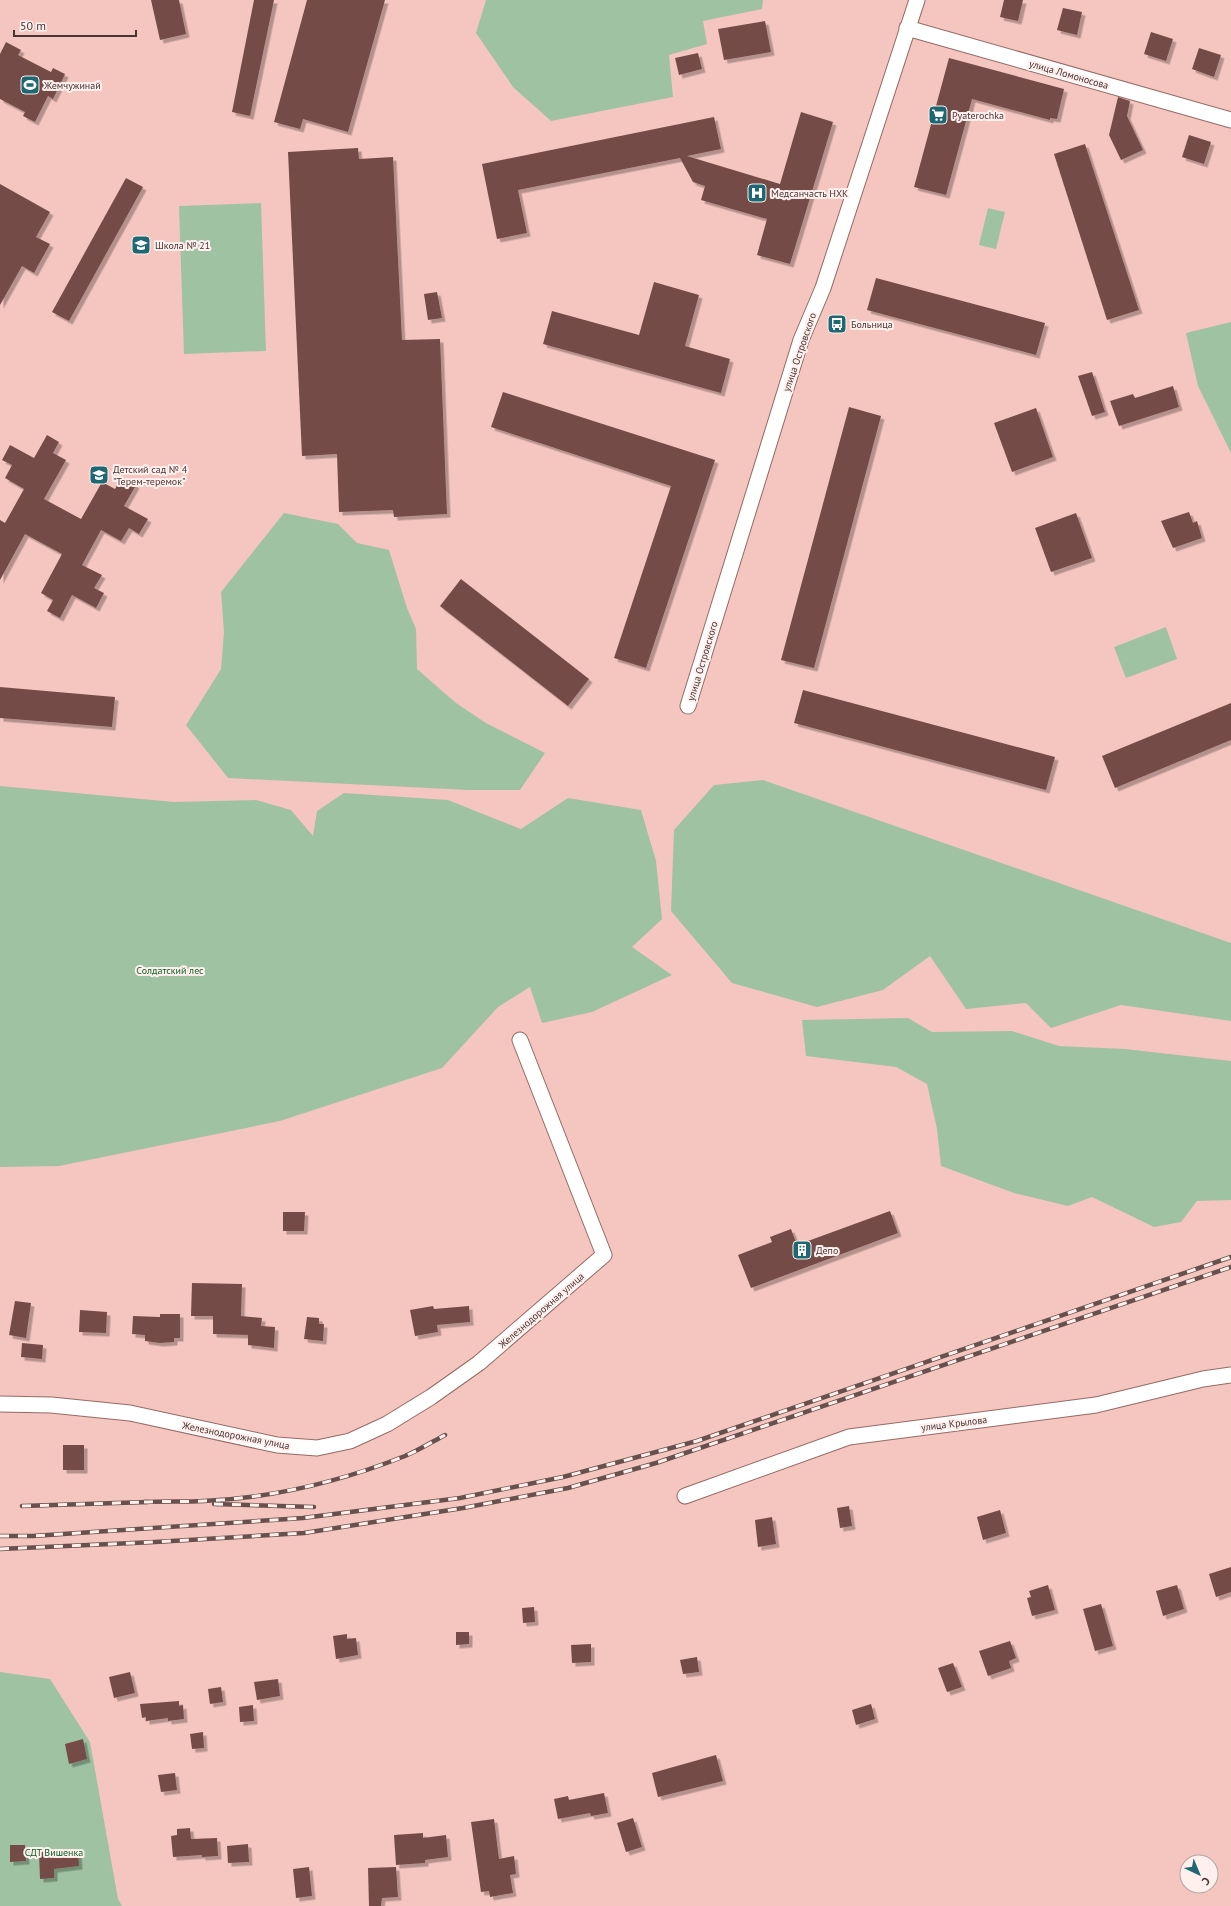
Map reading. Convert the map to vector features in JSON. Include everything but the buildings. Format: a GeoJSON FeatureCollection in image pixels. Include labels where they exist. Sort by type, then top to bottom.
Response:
{"type":"FeatureCollection","features":[{"type":"Feature","properties":{"kind":"street","name":"улица Островского"},"geometry":{"type":"LineString","coordinates":[[688,706],[801,340],[823,288],[917,0]]}},
{"type":"Feature","properties":{"kind":"street","name":"улица Ломоносова"},"geometry":{"type":"LineString","coordinates":[[907,28],[1231,120]]}},
{"type":"Feature","properties":{"kind":"street","name":"Железнодорожная улица"},"geometry":{"type":"LineString","coordinates":[[0,1404],[51,1405],[130,1413],[277,1445],[317,1448],[350,1441],[393,1420],[431,1397],[479,1363],[604,1255],[520,1040]]}},
{"type":"Feature","properties":{"kind":"street","name":"улица Крылова"},"geometry":{"type":"LineString","coordinates":[[685,1496],[849,1437],[1096,1405],[1203,1379],[1231,1375]]}},
{"type":"Feature","properties":{"kind":"green space"},"geometry":{"type":"Polygon","coordinates":[[[486,0],[763,0],[762,9],[703,21],[707,44],[669,55],[673,97],[551,121],[513,87],[476,33],[486,0]]]}},
{"type":"Feature","properties":{"kind":"green space"},"geometry":{"type":"Polygon","coordinates":[[[261,203],[266,351],[184,354],[179,206],[261,203]]]}},
{"type":"Feature","properties":{"kind":"green space"},"geometry":{"type":"Polygon","coordinates":[[[988,208],[1005,212],[996,249],[979,245],[988,208]]]}},
{"type":"Feature","properties":{"kind":"green space"},"geometry":{"type":"Polygon","coordinates":[[[1231,322],[1231,453],[1198,386],[1186,333],[1231,322]]]}},
{"type":"Feature","properties":{"kind":"green space"},"geometry":{"type":"Polygon","coordinates":[[[284,513],[338,524],[357,543],[389,550],[407,608],[416,629],[417,669],[456,703],[486,723],[545,753],[520,790],[468,790],[228,778],[186,725],[221,669],[224,632],[221,592],[284,513]]]}},
{"type":"Feature","properties":{"kind":"green space"},"geometry":{"type":"Polygon","coordinates":[[[1166,627],[1177,659],[1126,678],[1114,647],[1166,627]]]}},
{"type":"Feature","properties":{"kind":"green space"},"geometry":{"type":"Polygon","coordinates":[[[763,780],[1231,943],[1231,1021],[1121,1005],[1051,1028],[1026,1003],[966,1009],[930,956],[883,990],[817,1007],[732,983],[671,911],[674,830],[714,785],[763,780]]]}},
{"type":"Feature","properties":{"kind":"green space","name":"Солдатский лес"},"geometry":{"type":"Polygon","coordinates":[[[0,786],[174,802],[256,800],[291,810],[313,836],[317,811],[344,793],[448,800],[521,829],[568,798],[641,810],[656,861],[662,919],[632,947],[672,975],[592,1012],[542,1023],[530,987],[498,1007],[442,1068],[280,1121],[59,1166],[0,1167],[0,786]]]}},
{"type":"Feature","properties":{"kind":"green space"},"geometry":{"type":"Polygon","coordinates":[[[908,1018],[932,1032],[1012,1031],[1059,1046],[1125,1049],[1231,1061],[1231,1200],[1197,1201],[1181,1222],[1154,1227],[1092,1197],[1068,1206],[1014,1193],[941,1166],[937,1129],[927,1084],[896,1067],[806,1056],[802,1020],[908,1018]]]}},
{"type":"Feature","properties":{"kind":"green space","name":"СДТ Вишенка"},"geometry":{"type":"Polygon","coordinates":[[[0,1672],[50,1679],[90,1742],[118,1899],[122,1906],[0,1906],[0,1672]]]}},
{"type":"Feature","properties":{"kind":"railway"},"geometry":{"type":"LineString","coordinates":[[0,1536],[33,1536],[303,1518],[460,1498],[563,1477],[697,1441],[1231,1257]]}},
{"type":"Feature","properties":{"kind":"railway"},"geometry":{"type":"LineString","coordinates":[[0,1549],[304,1533],[463,1508],[568,1488],[656,1463],[1231,1267]]}},
{"type":"Feature","properties":{"kind":"railway"},"geometry":{"type":"LineString","coordinates":[[144,1502],[230,1499],[306,1487],[381,1465],[410,1454],[445,1435]]}},
{"type":"Feature","properties":{"kind":"railway"},"geometry":{"type":"LineString","coordinates":[[22,1506],[148,1502]]}},
{"type":"Feature","properties":{"kind":"railway"},"geometry":{"type":"LineString","coordinates":[[214,1504],[314,1507]]}},
{"type":"Feature","properties":{"kind":"place","name":"Жемчужинай"},"geometry":{"type":"Point","coordinates":[30,85]}},
{"type":"Feature","properties":{"kind":"place","name":"Pyaterochka"},"geometry":{"type":"Point","coordinates":[938,115]}},
{"type":"Feature","properties":{"kind":"place","name":"Медсанчасть НХК"},"geometry":{"type":"Point","coordinates":[757,193]}},
{"type":"Feature","properties":{"kind":"place","name":"Школа № 21"},"geometry":{"type":"Point","coordinates":[141,245]}},
{"type":"Feature","properties":{"kind":"place","name":"Больница"},"geometry":{"type":"Point","coordinates":[837,324]}},
{"type":"Feature","properties":{"kind":"place","name":"Детский сад № 4 \"Терем-теремок\""},"geometry":{"type":"Point","coordinates":[99,475]}},
{"type":"Feature","properties":{"kind":"place","name":"Депо"},"geometry":{"type":"Point","coordinates":[802,1250]}}]}
